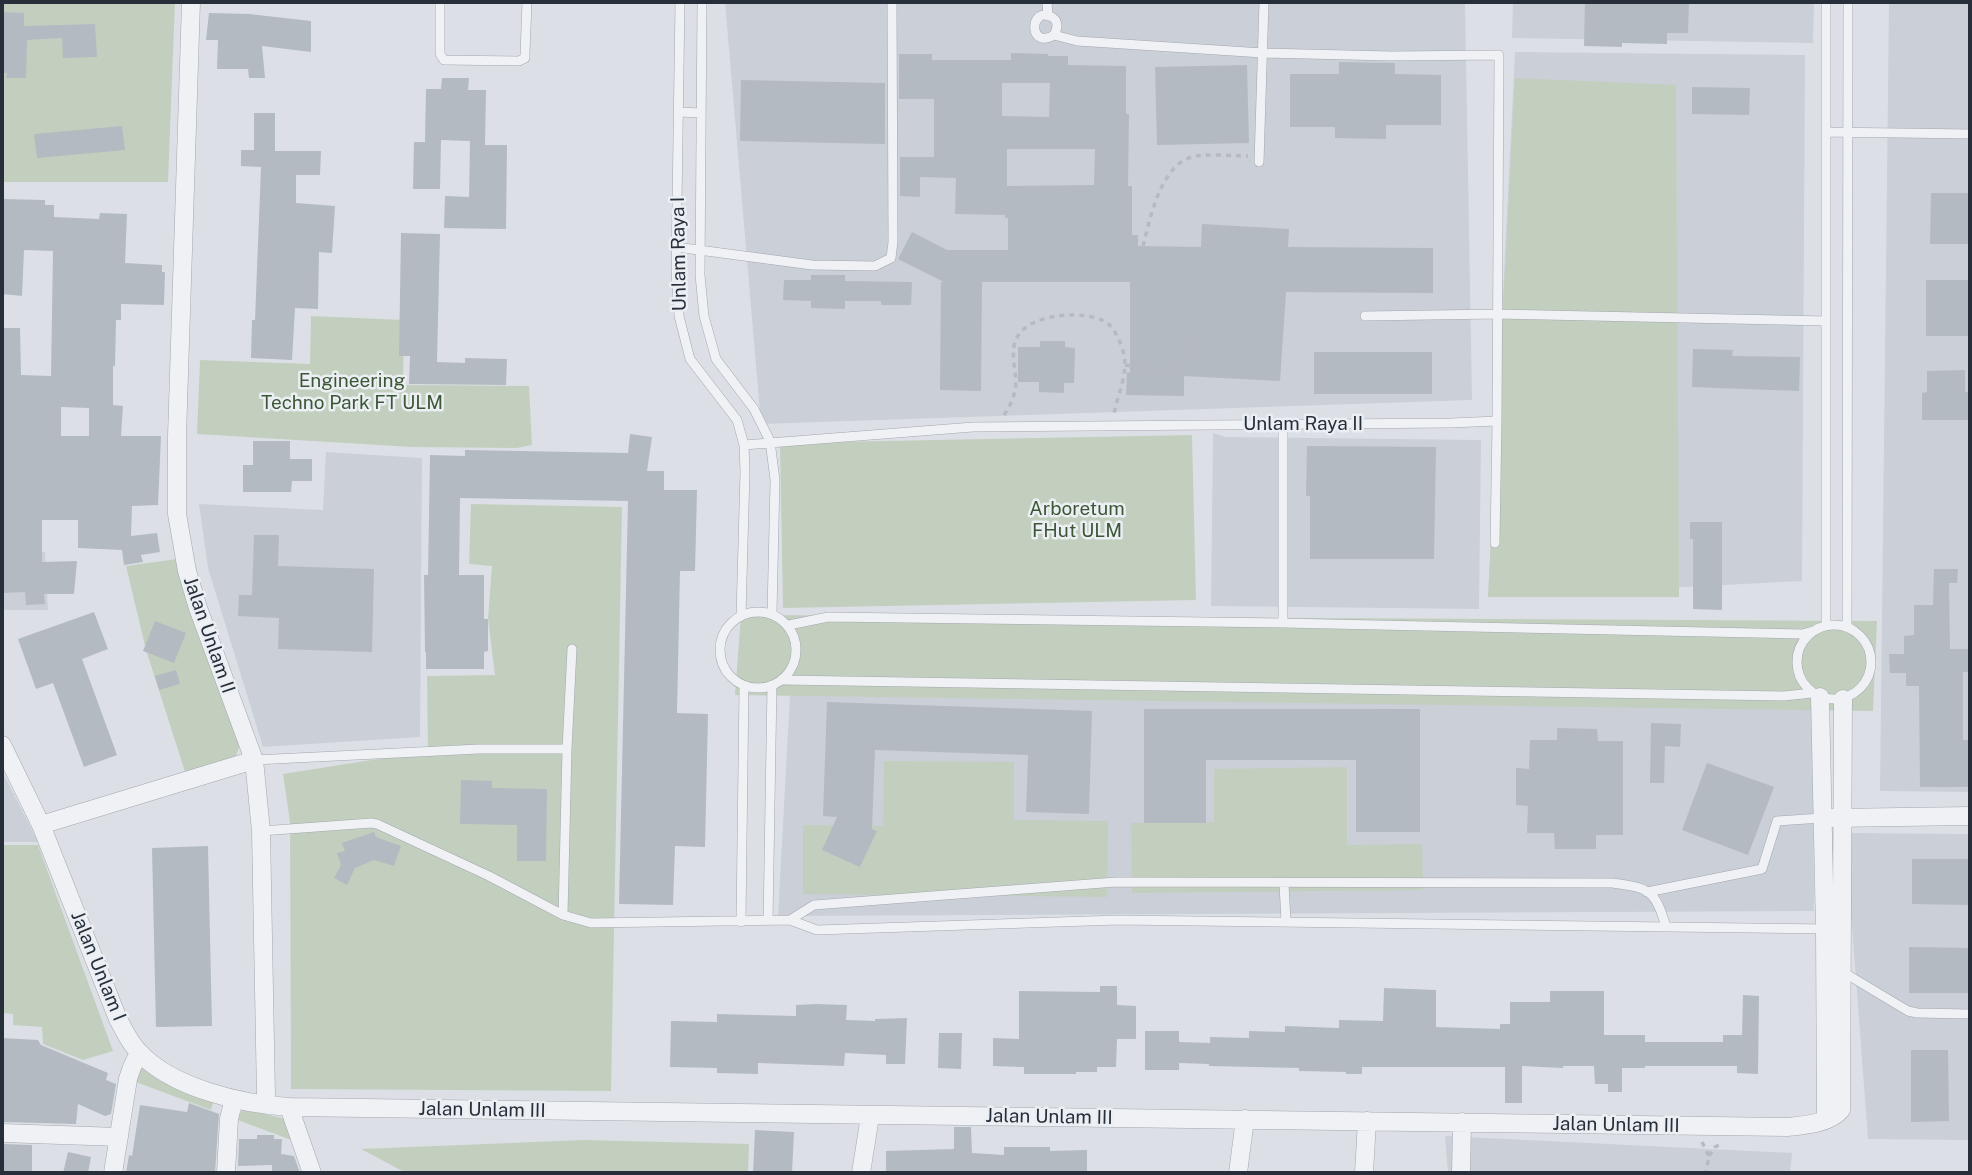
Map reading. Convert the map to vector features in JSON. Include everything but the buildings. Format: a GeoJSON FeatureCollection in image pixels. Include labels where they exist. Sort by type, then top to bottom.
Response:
{"type":"FeatureCollection","features":[{"type":"Feature","properties":{"kind":"street","name":"Jalan Unlam II"},"geometry":{"type":"LineString","coordinates":[[191,2],[177,436],[177,514],[187,571],[198,608],[254,760],[261,831],[268,1101]]}},
{"type":"Feature","properties":{"kind":"street"},"geometry":{"type":"LineString","coordinates":[[1816,695],[1822,818],[1833,929],[1841,971],[1841,1110],[1826,1120],[1833,929],[1843,818],[1843,699]]}},
{"type":"Feature","properties":{"kind":"street","name":"Jalan Unlam I"},"geometry":{"type":"LineString","coordinates":[[2,745],[41,825],[128,1039],[139,1053],[156,1067],[184,1082],[234,1099],[268,1101]]}},
{"type":"Feature","properties":{"kind":"street"},"geometry":{"type":"LineString","coordinates":[[41,825],[254,760]]}},
{"type":"Feature","properties":{"kind":"street"},"geometry":{"type":"LineString","coordinates":[[1822,818],[1970,816]]}},
{"type":"Feature","properties":{"kind":"street"},"geometry":{"type":"LineString","coordinates":[[113,1173],[128,1079],[139,1053]]}},
{"type":"Feature","properties":{"kind":"street"},"geometry":{"type":"LineString","coordinates":[[226,1173],[229,1119],[234,1099]]}},
{"type":"Feature","properties":{"kind":"street","name":"Jalan Unlam III"},"geometry":{"type":"LineString","coordinates":[[268,1101],[289,1107],[1787,1127],[1826,1120]]}},
{"type":"Feature","properties":{"kind":"street"},"geometry":{"type":"LineString","coordinates":[[289,1107],[312,1173]]}},
{"type":"Feature","properties":{"kind":"street"},"geometry":{"type":"LineString","coordinates":[[861,1173],[870,1115]]}},
{"type":"Feature","properties":{"kind":"street"},"geometry":{"type":"LineString","coordinates":[[1238,1173],[1245,1119]]}},
{"type":"Feature","properties":{"kind":"street"},"geometry":{"type":"LineString","coordinates":[[1364,1173],[1367,1121]]}},
{"type":"Feature","properties":{"kind":"street"},"geometry":{"type":"LineString","coordinates":[[1461,1173],[1462,1122]]}},
{"type":"Feature","properties":{"kind":"street"},"geometry":{"type":"LineString","coordinates":[[2,1132],[119,1137]]}},
{"type":"Feature","properties":{"kind":"lane"},"geometry":{"type":"LineString","coordinates":[[440,2],[442,59],[519,61],[525,58],[527,2]]}},
{"type":"Feature","properties":{"kind":"lane","name":"Unlam Raya I"},"geometry":{"type":"LineString","coordinates":[[680,2],[676,247],[679,316],[690,359],[737,420],[744,444],[740,615]]}},
{"type":"Feature","properties":{"kind":"lane","name":"Unlam Raya I"},"geometry":{"type":"LineString","coordinates":[[702,2],[699,250],[704,316],[716,359],[754,409],[769,442],[775,480],[772,613]]}},
{"type":"Feature","properties":{"kind":"lane"},"geometry":{"type":"LineString","coordinates":[[676,247],[812,265],[875,266],[891,258],[892,2]]}},
{"type":"Feature","properties":{"kind":"lane"},"geometry":{"type":"LineString","coordinates":[[1047,2],[1048,16]]}},
{"type":"Feature","properties":{"kind":"lane"},"geometry":{"type":"LineString","coordinates":[[1259,159],[1264,2]]}},
{"type":"Feature","properties":{"kind":"lane"},"geometry":{"type":"LineString","coordinates":[[1826,2],[1826,625]]}},
{"type":"Feature","properties":{"kind":"lane"},"geometry":{"type":"LineString","coordinates":[[1846,627],[1848,2]]}},
{"type":"Feature","properties":{"kind":"lane"},"geometry":{"type":"LineString","coordinates":[[1042,16],[1054,19],[1057,24],[1054,35],[1043,39],[1037,36],[1034,30],[1037,19],[1042,16]]}},
{"type":"Feature","properties":{"kind":"lane"},"geometry":{"type":"LineString","coordinates":[[1054,35],[1077,41],[1263,53],[1499,55],[1494,543]]}},
{"type":"Feature","properties":{"kind":"lane"},"geometry":{"type":"LineString","coordinates":[[679,112],[701,113]]}},
{"type":"Feature","properties":{"kind":"lane"},"geometry":{"type":"LineString","coordinates":[[1827,132],[1970,134]]}},
{"type":"Feature","properties":{"kind":"lane"},"geometry":{"type":"LineString","coordinates":[[1365,316],[1498,314],[1826,321]]}},
{"type":"Feature","properties":{"kind":"lane","name":"Unlam Raya II"},"geometry":{"type":"LineString","coordinates":[[744,444],[998,426],[1497,421]]}},
{"type":"Feature","properties":{"kind":"lane"},"geometry":{"type":"LineString","coordinates":[[1283,424],[1283,623]]}},
{"type":"Feature","properties":{"kind":"lane"},"geometry":{"type":"LineString","coordinates":[[783,680],[795,663],[797,643],[789,625],[772,613],[740,615],[732,619],[720,636],[719,656],[727,674],[744,686],[764,688],[783,680],[1816,695],[1831,700],[1843,699],[1856,693],[1866,683],[1871,670],[1867,644],[1858,633],[1836,625],[1826,625],[1802,634],[828,617],[789,625]]}},
{"type":"Feature","properties":{"kind":"lane"},"geometry":{"type":"LineString","coordinates":[[1813,631],[1802,641],[1797,654],[1796,669],[1802,683],[1816,695]]}},
{"type":"Feature","properties":{"kind":"lane"},"geometry":{"type":"LineString","coordinates":[[563,915],[572,649]]}},
{"type":"Feature","properties":{"kind":"lane"},"geometry":{"type":"LineString","coordinates":[[768,921],[772,685]]}},
{"type":"Feature","properties":{"kind":"lane"},"geometry":{"type":"LineString","coordinates":[[741,922],[744,686]]}},
{"type":"Feature","properties":{"kind":"lane"},"geometry":{"type":"LineString","coordinates":[[254,760],[567,748]]}},
{"type":"Feature","properties":{"kind":"lane"},"geometry":{"type":"LineString","coordinates":[[1647,892],[1762,869],[1777,821],[1822,818]]}},
{"type":"Feature","properties":{"kind":"lane"},"geometry":{"type":"LineString","coordinates":[[261,831],[377,824],[489,876],[563,915],[591,923],[790,920],[817,930],[1118,920],[1833,929]]}},
{"type":"Feature","properties":{"kind":"lane"},"geometry":{"type":"LineString","coordinates":[[790,920],[814,905],[838,902],[1116,882],[1612,883],[1641,887],[1654,897],[1666,927]]}},
{"type":"Feature","properties":{"kind":"lane"},"geometry":{"type":"LineString","coordinates":[[1284,884],[1286,922]]}},
{"type":"Feature","properties":{"kind":"lane"},"geometry":{"type":"LineString","coordinates":[[1841,971],[1908,1011],[1970,1014]]}},
{"type":"Feature","properties":{"kind":"path"},"geometry":{"type":"LineString","coordinates":[[1143,246],[1150,218],[1167,176],[1178,165],[1192,157],[1259,159]]}},
{"type":"Feature","properties":{"kind":"path"},"geometry":{"type":"LineString","coordinates":[[998,426],[1016,388],[1013,363],[1019,334],[1034,322],[1057,316],[1086,315],[1107,323],[1124,353],[1125,365],[1111,425]]}},
{"type":"Feature","properties":{"kind":"path"},"geometry":{"type":"LineString","coordinates":[[1125,365],[1153,370],[1177,369],[1183,362],[1188,339]]}},
{"type":"Feature","properties":{"kind":"shaded area"},"geometry":{"type":"Polygon","coordinates":[[[725,2],[1465,2],[1472,400],[761,424],[725,2]]]}},
{"type":"Feature","properties":{"kind":"shaded area"},"geometry":{"type":"Polygon","coordinates":[[[1513,2],[1814,2],[1813,43],[1512,38],[1513,2]]]}},
{"type":"Feature","properties":{"kind":"shaded area"},"geometry":{"type":"Polygon","coordinates":[[[1889,2],[1970,2],[1970,792],[1880,791],[1889,2]]]}},
{"type":"Feature","properties":{"kind":"shaded area"},"geometry":{"type":"Polygon","coordinates":[[[1515,52],[1805,55],[1802,581],[1488,597],[1515,52]]]}},
{"type":"Feature","properties":{"kind":"shaded area"},"geometry":{"type":"Polygon","coordinates":[[[1213,433],[1226,437],[1481,440],[1479,609],[1211,606],[1213,433]]]}},
{"type":"Feature","properties":{"kind":"shaded area"},"geometry":{"type":"Polygon","coordinates":[[[326,452],[422,458],[420,737],[263,747],[208,568],[199,504],[323,510],[326,452]]]}},
{"type":"Feature","properties":{"kind":"shaded area"},"geometry":{"type":"Polygon","coordinates":[[[45,552],[48,610],[2,610],[2,554],[45,552]]]}},
{"type":"Feature","properties":{"kind":"shaded area"},"geometry":{"type":"Polygon","coordinates":[[[1813,692],[1814,911],[778,916],[790,695],[1813,692]]]}},
{"type":"Feature","properties":{"kind":"shaded area"},"geometry":{"type":"Polygon","coordinates":[[[2,771],[38,842],[2,842],[2,771]]]}},
{"type":"Feature","properties":{"kind":"shaded area"},"geometry":{"type":"Polygon","coordinates":[[[1845,833],[1970,834],[1970,1140],[1868,1139],[1845,833]]]}},
{"type":"Feature","properties":{"kind":"shaded area"},"geometry":{"type":"Polygon","coordinates":[[[1445,1136],[1792,1153],[1790,1173],[1448,1173],[1445,1136]]]}},
{"type":"Feature","properties":{"kind":"green space"},"geometry":{"type":"Polygon","coordinates":[[[2,2],[175,2],[168,182],[2,182],[2,2]]]}},
{"type":"Feature","properties":{"kind":"green space"},"geometry":{"type":"Polygon","coordinates":[[[1515,78],[1676,85],[1679,597],[1488,597],[1515,78]]]}},
{"type":"Feature","properties":{"kind":"green space","name":"Engineering Techno Park FT ULM"},"geometry":{"type":"Polygon","coordinates":[[[311,316],[404,320],[403,385],[529,386],[532,445],[517,448],[412,447],[197,434],[200,360],[310,364],[311,316]]]}},
{"type":"Feature","properties":{"kind":"green space","name":"Arboretum FHut ULM"},"geometry":{"type":"Polygon","coordinates":[[[1192,435],[1196,600],[783,608],[780,443],[1192,435]]]}},
{"type":"Feature","properties":{"kind":"green space"},"geometry":{"type":"Polygon","coordinates":[[[471,504],[622,507],[611,1091],[291,1089],[290,822],[283,774],[428,751],[427,676],[495,675],[488,619],[492,566],[469,564],[471,504]]]}},
{"type":"Feature","properties":{"kind":"green space"},"geometry":{"type":"Polygon","coordinates":[[[177,559],[240,744],[235,759],[186,775],[146,650],[126,566],[177,559]]]}},
{"type":"Feature","properties":{"kind":"green space"},"geometry":{"type":"Polygon","coordinates":[[[741,615],[1877,621],[1873,711],[735,695],[741,615]]]}},
{"type":"Feature","properties":{"kind":"green space"},"geometry":{"type":"Polygon","coordinates":[[[884,761],[1014,762],[1014,820],[1108,821],[1107,897],[803,894],[803,825],[883,826],[884,761]]]}},
{"type":"Feature","properties":{"kind":"green space"},"geometry":{"type":"Polygon","coordinates":[[[1347,767],[1347,845],[1422,844],[1423,890],[1132,893],[1131,823],[1214,822],[1214,769],[1347,767]]]}},
{"type":"Feature","properties":{"kind":"green space"},"geometry":{"type":"Polygon","coordinates":[[[2,845],[38,845],[113,1051],[83,1060],[43,1044],[42,1027],[13,1025],[13,1014],[2,1013],[2,845]]]}},
{"type":"Feature","properties":{"kind":"green space"},"geometry":{"type":"Polygon","coordinates":[[[143,1065],[214,1100],[211,1110],[133,1081],[143,1065]]]}},
{"type":"Feature","properties":{"kind":"green space"},"geometry":{"type":"Polygon","coordinates":[[[244,1109],[286,1119],[294,1141],[235,1119],[244,1109]]]}},
{"type":"Feature","properties":{"kind":"green space"},"geometry":{"type":"Polygon","coordinates":[[[584,1140],[749,1144],[748,1173],[406,1173],[361,1149],[584,1140]]]}}]}
